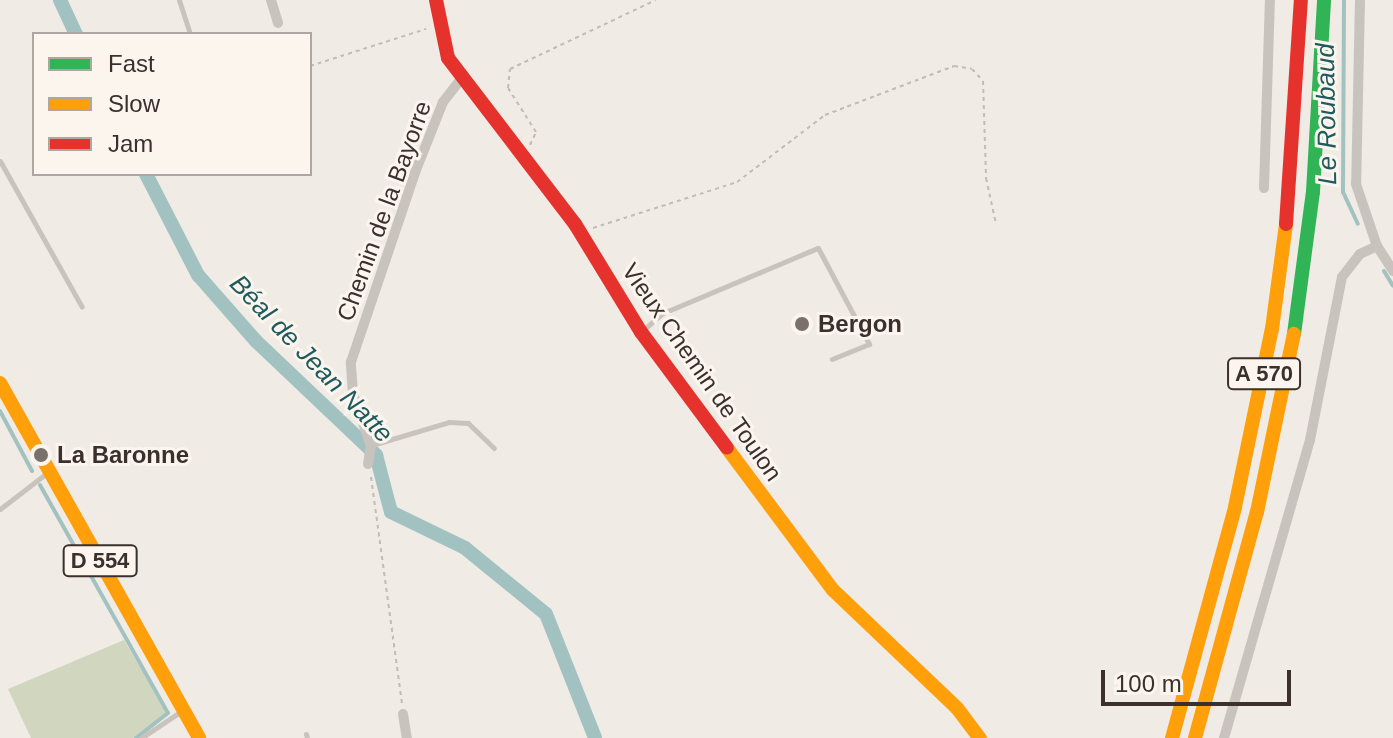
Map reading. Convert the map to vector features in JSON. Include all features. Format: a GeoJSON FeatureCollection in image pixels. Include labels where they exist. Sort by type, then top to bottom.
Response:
{"type":"FeatureCollection","features":[{"type":"Feature","properties":{"kind":"main road","name":"Vieux Chemin de Toulon"},"geometry":{"type":"LineString","coordinates":[[436,0],[439,27],[448,58],[461,79],[523,150],[580,232],[641,332],[833,590],[957,708],[980,738]]}},
{"type":"Feature","properties":{"kind":"main road","name":"A 570"},"geometry":{"type":"LineString","coordinates":[[1172,738],[1235,507],[1270,343],[1291,189],[1301,0]]}},
{"type":"Feature","properties":{"kind":"main road","name":"A 570"},"geometry":{"type":"LineString","coordinates":[[1195,738],[1257,512],[1291,347],[1313,192],[1324,0]]}},
{"type":"Feature","properties":{"kind":"main road","name":"D 554"},"geometry":{"type":"LineString","coordinates":[[0,383],[199,738]]}},
{"type":"Feature","properties":{"kind":"street"},"geometry":{"type":"LineString","coordinates":[[271,0],[278,23]]}},
{"type":"Feature","properties":{"kind":"street"},"geometry":{"type":"LineString","coordinates":[[1264,188],[1270,0]]}},
{"type":"Feature","properties":{"kind":"street"},"geometry":{"type":"LineString","coordinates":[[1360,0],[1354,169],[1358,201],[1377,246],[1393,271]]}},
{"type":"Feature","properties":{"kind":"street","name":"Chemin de la Bayorre"},"geometry":{"type":"LineString","coordinates":[[369,453],[353,394],[351,362],[422,156],[443,102],[461,79]]}},
{"type":"Feature","properties":{"kind":"street"},"geometry":{"type":"LineString","coordinates":[[1224,738],[1310,440],[1342,277],[1360,254],[1377,246]]}},
{"type":"Feature","properties":{"kind":"street"},"geometry":{"type":"LineString","coordinates":[[403,714],[407,738]]}},
{"type":"Feature","properties":{"kind":"lane"},"geometry":{"type":"LineString","coordinates":[[179,0],[189,32]]}},
{"type":"Feature","properties":{"kind":"lane"},"geometry":{"type":"LineString","coordinates":[[0,161],[82,307]]}},
{"type":"Feature","properties":{"kind":"lane"},"geometry":{"type":"LineString","coordinates":[[641,332],[663,313],[818,248],[869,344],[832,359]]}},
{"type":"Feature","properties":{"kind":"lane"},"geometry":{"type":"LineString","coordinates":[[369,453],[449,422],[468,423],[494,448]]}},
{"type":"Feature","properties":{"kind":"lane"},"geometry":{"type":"LineString","coordinates":[[0,509],[50,471]]}},
{"type":"Feature","properties":{"kind":"lane"},"geometry":{"type":"LineString","coordinates":[[141,738],[183,710]]}},
{"type":"Feature","properties":{"kind":"path"},"geometry":{"type":"LineString","coordinates":[[523,150],[536,132],[508,88],[510,69],[587,28],[656,0]]}},
{"type":"Feature","properties":{"kind":"path"},"geometry":{"type":"LineString","coordinates":[[312,65],[439,27]]}},
{"type":"Feature","properties":{"kind":"path"},"geometry":{"type":"LineString","coordinates":[[580,232],[737,182],[825,115],[954,66],[972,69],[983,81],[986,178],[996,224]]}},
{"type":"Feature","properties":{"kind":"path"},"geometry":{"type":"LineString","coordinates":[[369,453],[403,714]]}},
{"type":"Feature","properties":{"kind":"green space"},"geometry":{"type":"Polygon","coordinates":[[[124,640],[167,713],[133,738],[31,738],[8,689],[124,640]]]}},
{"type":"Feature","properties":{"kind":"waterway","name":"Béal de Jean Natte"},"geometry":{"type":"LineString","coordinates":[[60,0],[75,32]]}},
{"type":"Feature","properties":{"kind":"waterway","name":"Le Roubaud"},"geometry":{"type":"LineString","coordinates":[[1344,0],[1343,192],[1358,224]]}},
{"type":"Feature","properties":{"kind":"waterway","name":"Béal de Jean Natte"},"geometry":{"type":"LineString","coordinates":[[147,176],[198,275],[256,341],[376,455],[391,512],[465,548],[546,614],[595,738]]}},
{"type":"Feature","properties":{"kind":"waterway","name":"Le Roubaud"},"geometry":{"type":"LineString","coordinates":[[1384,271],[1393,286]]}},
{"type":"Feature","properties":{"kind":"waterway"},"geometry":{"type":"LineString","coordinates":[[0,411],[32,471]]}},
{"type":"Feature","properties":{"kind":"waterway"},"geometry":{"type":"LineString","coordinates":[[40,485],[168,713],[136,738]]}},
{"type":"Feature","properties":{"kind":"traffic: fast"},"geometry":{"type":"LineString","coordinates":[[1294,334],[1313,192],[1324,0]]}},
{"type":"Feature","properties":{"kind":"traffic: slow"},"geometry":{"type":"LineString","coordinates":[[1172,738],[1235,507],[1272,329],[1286,224]]}},
{"type":"Feature","properties":{"kind":"traffic: slow"},"geometry":{"type":"LineString","coordinates":[[1195,738],[1257,512],[1294,334]]}},
{"type":"Feature","properties":{"kind":"traffic: slow"},"geometry":{"type":"LineString","coordinates":[[0,383],[199,738]]}},
{"type":"Feature","properties":{"kind":"traffic: slow"},"geometry":{"type":"LineString","coordinates":[[727,448],[833,590],[957,708],[980,738]]}},
{"type":"Feature","properties":{"kind":"traffic: jam"},"geometry":{"type":"LineString","coordinates":[[436,0],[448,58],[575,224],[641,332],[727,448]]}},
{"type":"Feature","properties":{"kind":"traffic: jam"},"geometry":{"type":"LineString","coordinates":[[1286,224],[1301,0]]}},
{"type":"Feature","properties":{"kind":"place","name":"Bergon"},"geometry":{"type":"Point","coordinates":[802,324]}},
{"type":"Feature","properties":{"kind":"place","name":"La Baronne"},"geometry":{"type":"Point","coordinates":[41,455]}}]}
